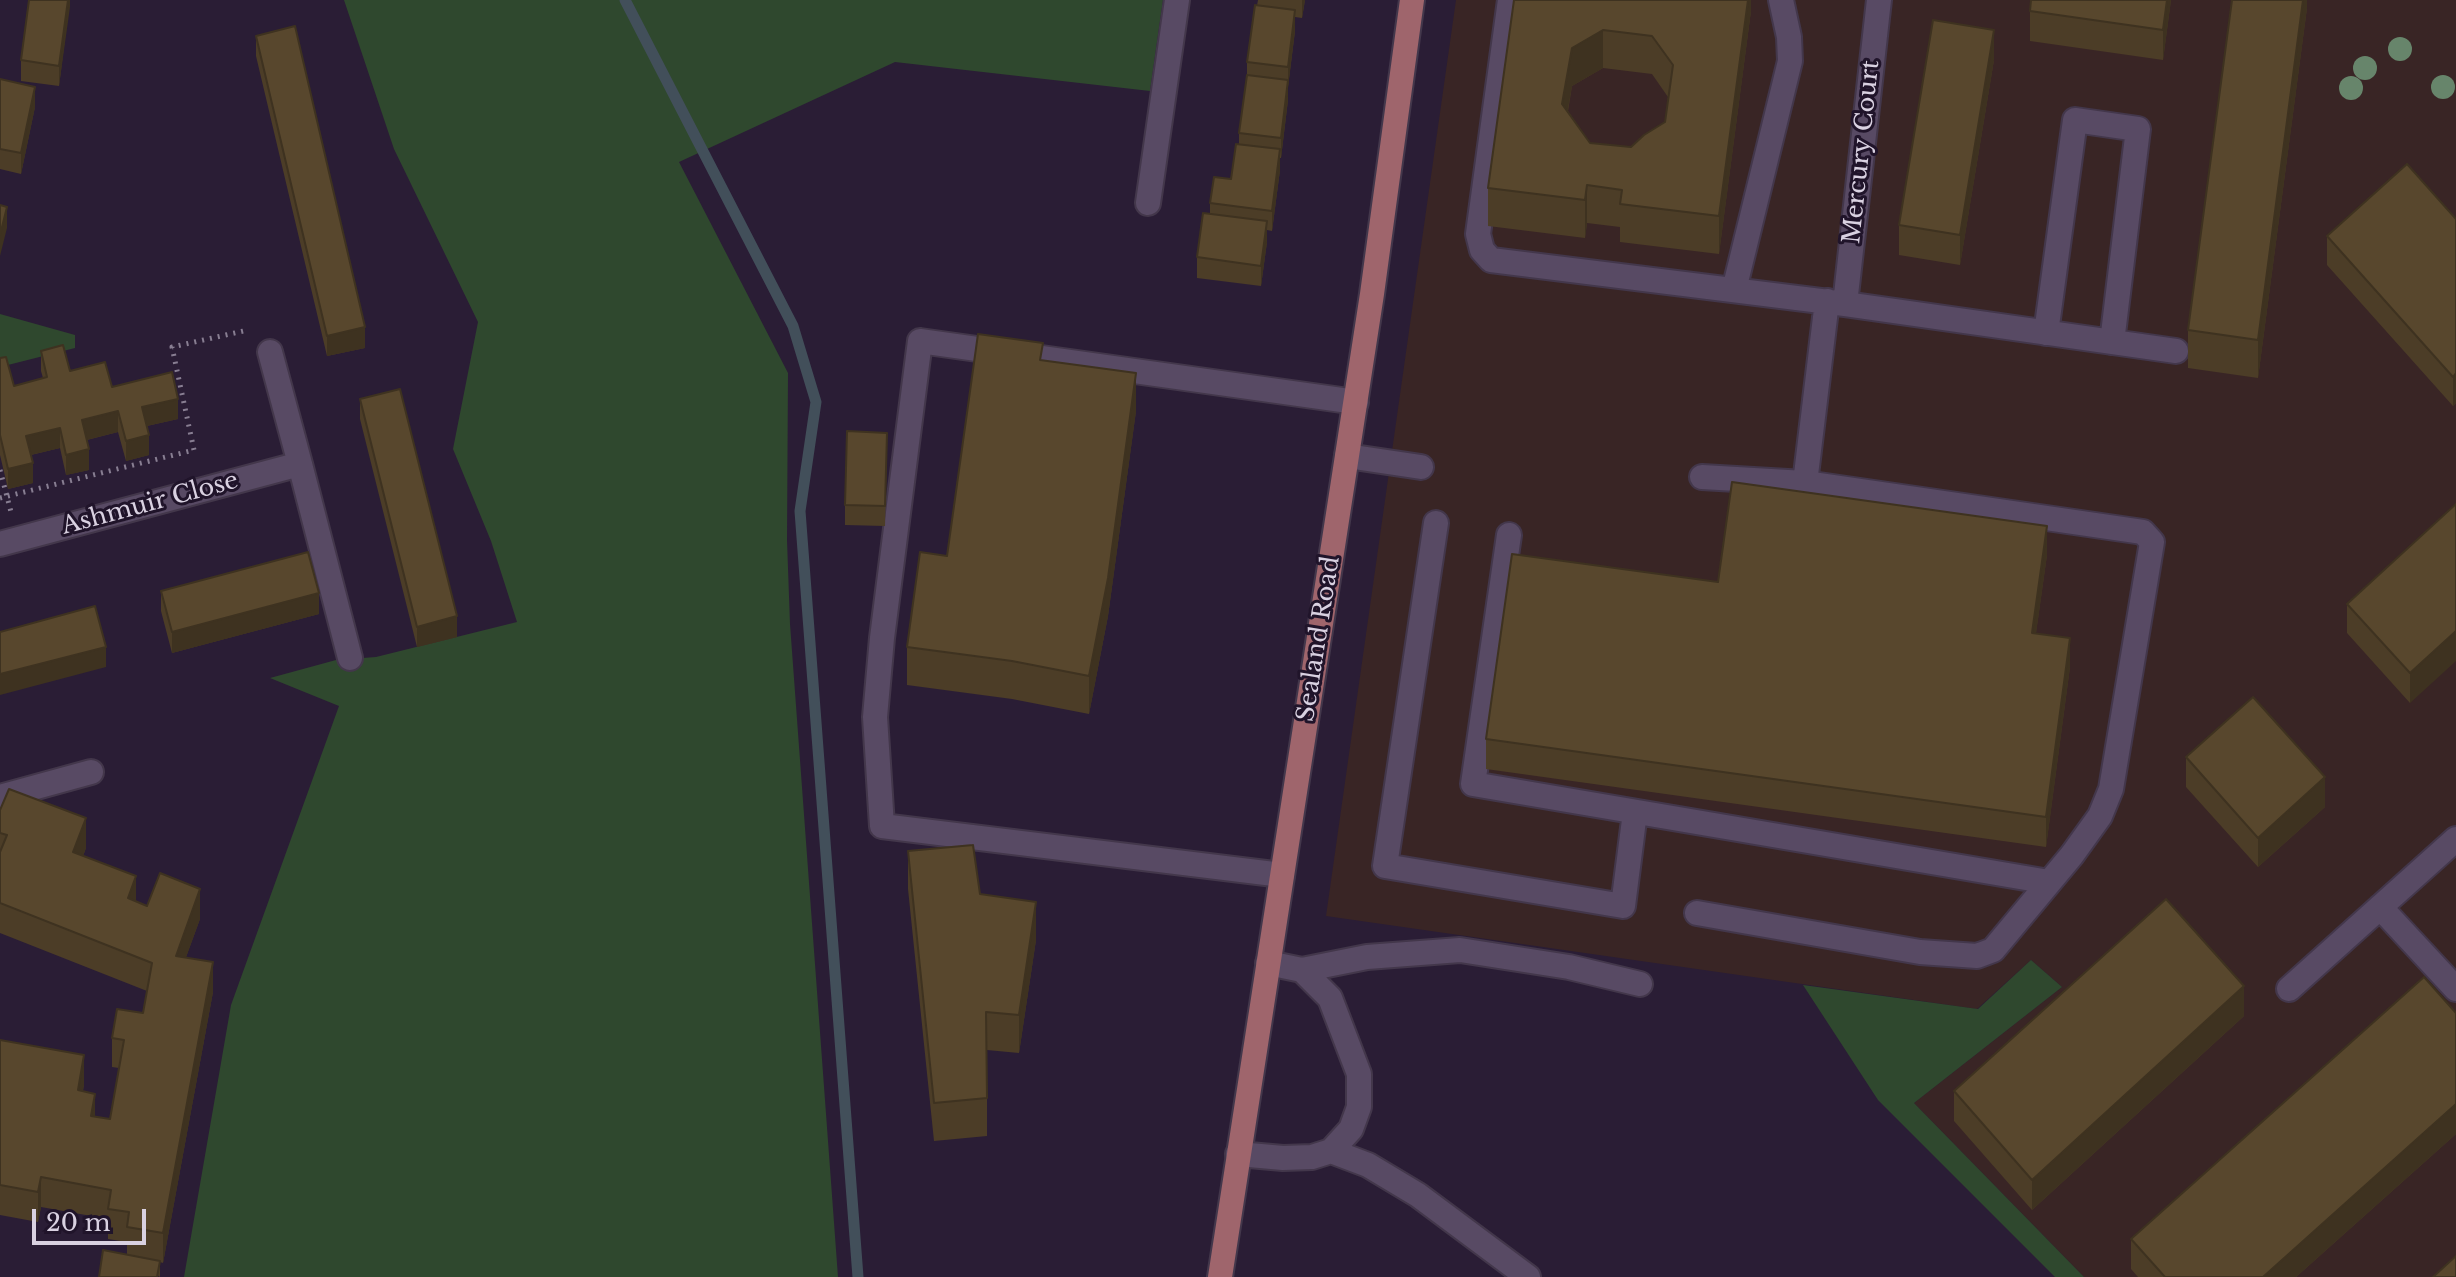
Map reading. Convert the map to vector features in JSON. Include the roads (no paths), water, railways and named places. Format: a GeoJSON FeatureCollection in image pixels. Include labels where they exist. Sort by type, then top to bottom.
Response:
{"type":"FeatureCollection","features":[{"type":"Feature","properties":{"kind":"main road","name":"Sealand Road"},"geometry":{"type":"LineString","coordinates":[[1220,1277],[1356,402],[1412,0]]}},
{"type":"Feature","properties":{"kind":"street"},"geometry":{"type":"LineString","coordinates":[[1148,203],[1177,0]]}},
{"type":"Feature","properties":{"kind":"street"},"geometry":{"type":"LineString","coordinates":[[1510,0],[1478,234],[1482,250],[1491,260],[1836,302],[2176,351]]}},
{"type":"Feature","properties":{"kind":"street"},"geometry":{"type":"LineString","coordinates":[[1734,290],[1790,61],[1789,37],[1781,0]]}},
{"type":"Feature","properties":{"kind":"street","name":"Mercury Court"},"geometry":{"type":"LineString","coordinates":[[1805,483],[1836,302],[1879,0]]}},
{"type":"Feature","properties":{"kind":"street"},"geometry":{"type":"LineString","coordinates":[[2046,333],[2075,120],[2138,129],[2112,342]]}},
{"type":"Feature","properties":{"kind":"street"},"geometry":{"type":"LineString","coordinates":[[1282,875],[882,826],[876,701],[920,341],[1356,402]]}},
{"type":"Feature","properties":{"kind":"street"},"geometry":{"type":"LineString","coordinates":[[270,352],[350,658]]}},
{"type":"Feature","properties":{"kind":"street"},"geometry":{"type":"LineString","coordinates":[[1347,456],[1421,467]]}},
{"type":"Feature","properties":{"kind":"street","name":"Ashmuir Close"},"geometry":{"type":"LineString","coordinates":[[9,542],[300,464]]}},
{"type":"Feature","properties":{"kind":"street"},"geometry":{"type":"LineString","coordinates":[[1697,913],[1920,952],[1977,956],[1993,950],[2100,816],[2111,789],[2152,542],[2143,532],[1805,483],[1702,477]]}},
{"type":"Feature","properties":{"kind":"street"},"geometry":{"type":"LineString","coordinates":[[1436,523],[1385,866],[1623,906],[1635,812]]}},
{"type":"Feature","properties":{"kind":"street"},"geometry":{"type":"LineString","coordinates":[[1509,535],[1473,784],[2049,882]]}},
{"type":"Feature","properties":{"kind":"street"},"geometry":{"type":"LineString","coordinates":[[0,797],[91,772]]}},
{"type":"Feature","properties":{"kind":"street"},"geometry":{"type":"LineString","coordinates":[[2289,989],[2456,839]]}},
{"type":"Feature","properties":{"kind":"street"},"geometry":{"type":"LineString","coordinates":[[2380,907],[2456,989]]}},
{"type":"Feature","properties":{"kind":"street"},"geometry":{"type":"LineString","coordinates":[[1268,963],[1302,970],[1367,957],[1460,950],[1569,967],[1640,984]]}},
{"type":"Feature","properties":{"kind":"street"},"geometry":{"type":"LineString","coordinates":[[1238,1154],[1283,1158],[1312,1157],[1331,1151],[1351,1129],[1359,1107],[1359,1074],[1330,998],[1302,970]]}},
{"type":"Feature","properties":{"kind":"street"},"geometry":{"type":"LineString","coordinates":[[1331,1151],[1368,1165],[1418,1195],[1528,1277]]}},
{"type":"Feature","properties":{"kind":"waterway"},"geometry":{"type":"LineString","coordinates":[[625,0],[793,326],[816,402],[800,511],[858,1277]]}}]}
